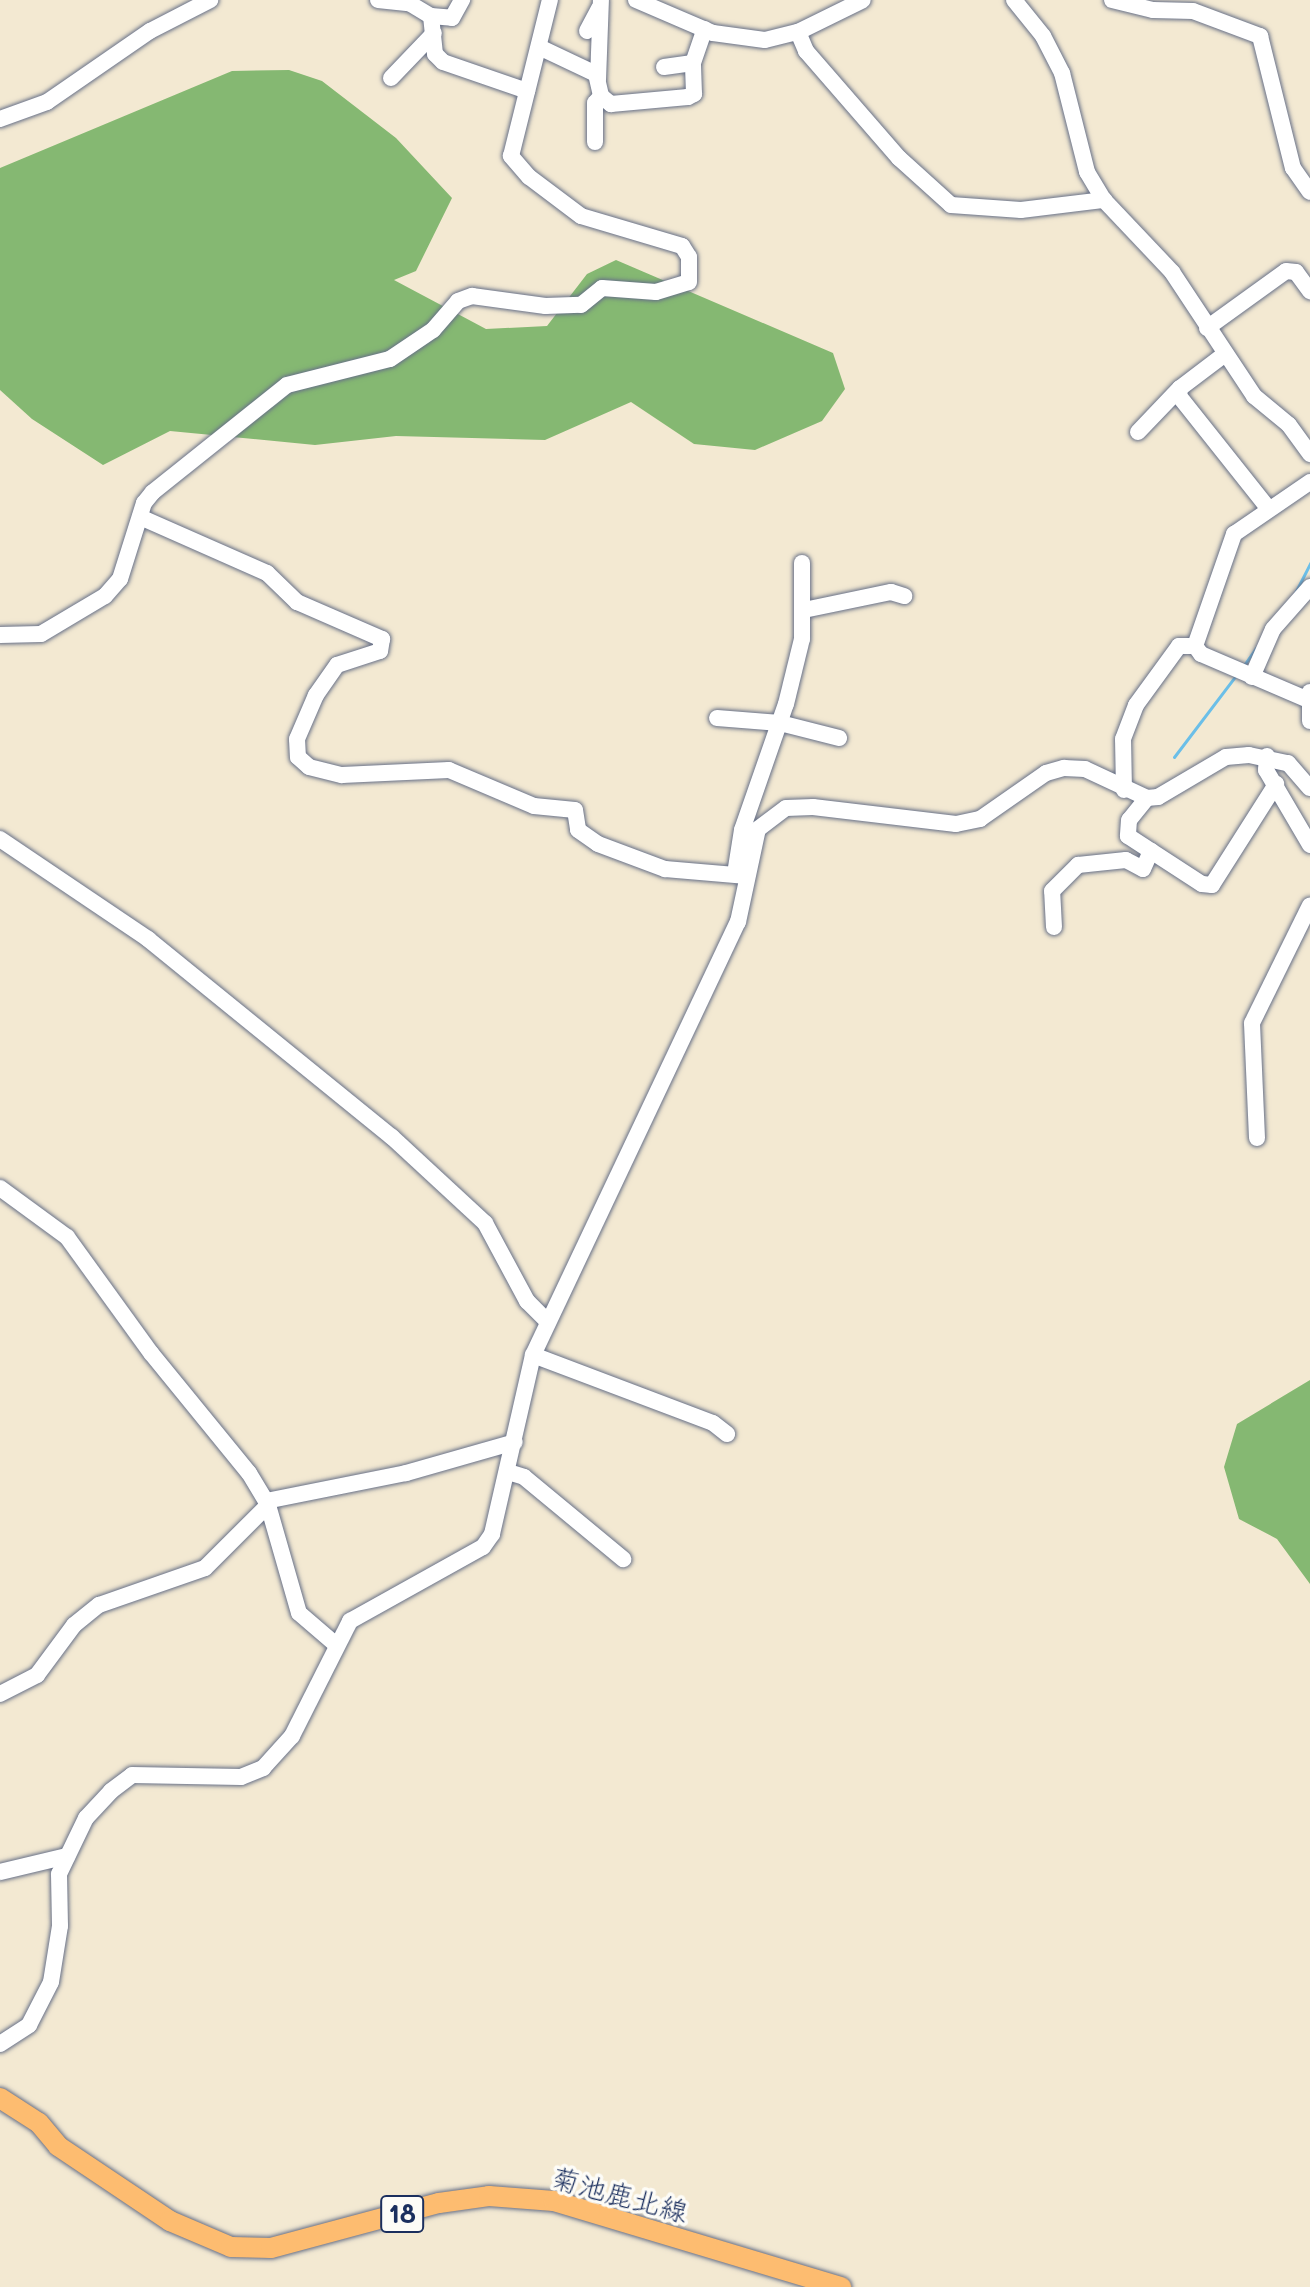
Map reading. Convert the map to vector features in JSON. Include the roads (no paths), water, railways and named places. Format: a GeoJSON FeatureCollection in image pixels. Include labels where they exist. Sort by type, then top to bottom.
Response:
{"type":"FeatureCollection","features":[{"type":"Feature","properties":{"kind":"main road","name":"菊池鹿北線"},"geometry":{"type":"LineString","coordinates":[[0,2098],[28,2114],[58,2146],[170,2221],[231,2247],[271,2248],[439,2203],[489,2196],[554,2201],[841,2287]]}},
{"type":"Feature","properties":{"kind":"street"},"geometry":{"type":"LineString","coordinates":[[0,119],[47,102],[150,31],[210,0]]}},
{"type":"Feature","properties":{"kind":"street"},"geometry":{"type":"LineString","coordinates":[[378,0],[409,2],[432,24],[435,54],[443,62],[527,91]]}},
{"type":"Feature","properties":{"kind":"street"},"geometry":{"type":"LineString","coordinates":[[391,78],[432,24],[452,18],[462,0]]}},
{"type":"Feature","properties":{"kind":"street"},"geometry":{"type":"LineString","coordinates":[[0,635],[41,634],[105,596],[120,579],[140,517],[153,492],[287,385],[390,359],[433,330],[458,301],[492,295],[545,306],[581,305],[602,288],[656,292],[689,282],[689,257],[682,246],[581,216],[517,166],[511,156],[550,0]]}},
{"type":"Feature","properties":{"kind":"street"},"geometry":{"type":"LineString","coordinates":[[636,0],[705,29],[765,40],[798,32],[863,0]]}},
{"type":"Feature","properties":{"kind":"street"},"geometry":{"type":"LineString","coordinates":[[1014,0],[1043,36],[1062,73],[1087,172],[1104,200],[1172,272],[1254,396],[1289,425],[1309,452]]}},
{"type":"Feature","properties":{"kind":"street"},"geometry":{"type":"LineString","coordinates":[[1112,0],[1153,10],[1193,11],[1260,36],[1293,168],[1310,192]]}},
{"type":"Feature","properties":{"kind":"street"},"geometry":{"type":"LineString","coordinates":[[587,31],[600,4]]}},
{"type":"Feature","properties":{"kind":"street"},"geometry":{"type":"LineString","coordinates":[[595,142],[595,103],[599,88],[602,32],[600,4]]}},
{"type":"Feature","properties":{"kind":"street"},"geometry":{"type":"LineString","coordinates":[[539,47],[596,74],[599,88],[611,104],[688,97],[694,94],[693,63],[705,29]]}},
{"type":"Feature","properties":{"kind":"street"},"geometry":{"type":"LineString","coordinates":[[798,32],[806,51],[899,158],[951,205],[1021,210],[1104,200]]}},
{"type":"Feature","properties":{"kind":"street"},"geometry":{"type":"LineString","coordinates":[[664,67],[693,63]]}},
{"type":"Feature","properties":{"kind":"street"},"geometry":{"type":"LineString","coordinates":[[1207,328],[1286,271],[1296,272],[1310,291]]}},
{"type":"Feature","properties":{"kind":"street"},"geometry":{"type":"LineString","coordinates":[[1138,432],[1180,388],[1225,354]]}},
{"type":"Feature","properties":{"kind":"street"},"geometry":{"type":"LineString","coordinates":[[1180,388],[1179,396],[1268,508]]}},
{"type":"Feature","properties":{"kind":"street"},"geometry":{"type":"LineString","coordinates":[[1195,646],[1234,534],[1310,482]]}},
{"type":"Feature","properties":{"kind":"street"},"geometry":{"type":"LineString","coordinates":[[140,517],[267,573],[297,602],[382,639],[380,651],[337,665],[316,695],[297,739],[298,757],[309,767],[342,775],[449,770],[534,806],[575,810],[578,830],[598,844],[665,869],[741,875]]}},
{"type":"Feature","properties":{"kind":"street"},"geometry":{"type":"LineString","coordinates":[[0,2044],[29,2025],[51,1982],[60,1926],[59,1874],[86,1818],[132,1775],[241,1777],[263,1768],[292,1736],[335,1644],[350,1621],[483,1547],[492,1534],[533,1355],[546,1320],[738,922],[742,830],[780,723],[802,639],[802,563]]}},
{"type":"Feature","properties":{"kind":"street"},"geometry":{"type":"LineString","coordinates":[[1252,677],[1273,629],[1310,587]]}},
{"type":"Feature","properties":{"kind":"street"},"geometry":{"type":"LineString","coordinates":[[804,610],[891,592],[904,596]]}},
{"type":"Feature","properties":{"kind":"street"},"geometry":{"type":"LineString","coordinates":[[1124,790],[1122,747],[1136,705],[1179,646],[1195,646],[1252,677],[1308,695],[1310,721]]}},
{"type":"Feature","properties":{"kind":"street"},"geometry":{"type":"LineString","coordinates":[[717,718],[780,723],[839,738]]}},
{"type":"Feature","properties":{"kind":"street"},"geometry":{"type":"LineString","coordinates":[[1267,756],[1266,770],[1310,845]]}},
{"type":"Feature","properties":{"kind":"street"},"geometry":{"type":"LineString","coordinates":[[1276,784],[1212,885],[1202,884],[1126,832],[1129,820],[1147,798],[1169,791],[1226,757],[1267,756],[1288,763],[1310,788]]}},
{"type":"Feature","properties":{"kind":"street"},"geometry":{"type":"LineString","coordinates":[[741,875],[758,829],[786,808],[956,824],[980,819],[1046,773],[1064,768],[1085,769],[1124,790],[1147,798]]}},
{"type":"Feature","properties":{"kind":"street"},"geometry":{"type":"LineString","coordinates":[[0,839],[148,939],[392,1137],[485,1223],[527,1301],[546,1320]]}},
{"type":"Feature","properties":{"kind":"street"},"geometry":{"type":"LineString","coordinates":[[1054,927],[1052,891],[1078,865],[1126,860],[1143,869],[1151,851]]}},
{"type":"Feature","properties":{"kind":"street"},"geometry":{"type":"LineString","coordinates":[[1257,1138],[1252,1023],[1310,905]]}},
{"type":"Feature","properties":{"kind":"street"},"geometry":{"type":"LineString","coordinates":[[0,1188],[67,1237],[267,1503],[299,1613],[335,1644]]}},
{"type":"Feature","properties":{"kind":"street"},"geometry":{"type":"LineString","coordinates":[[533,1355],[713,1423],[727,1434]]}},
{"type":"Feature","properties":{"kind":"street"},"geometry":{"type":"LineString","coordinates":[[0,1694],[37,1675],[74,1625],[99,1605],[205,1568],[267,1503],[406,1473],[515,1442]]}},
{"type":"Feature","properties":{"kind":"street"},"geometry":{"type":"LineString","coordinates":[[508,1472],[524,1477],[623,1559]]}},
{"type":"Feature","properties":{"kind":"street"},"geometry":{"type":"LineString","coordinates":[[0,1872],[67,1856]]}},
{"type":"Feature","properties":{"kind":"waterway"},"geometry":{"type":"LineString","coordinates":[[1295,593],[1310,563]]}},
{"type":"Feature","properties":{"kind":"waterway"},"geometry":{"type":"LineString","coordinates":[[1244,665],[1256,648]]}},
{"type":"Feature","properties":{"kind":"waterway"},"geometry":{"type":"LineString","coordinates":[[1174,757],[1237,674]]}}]}
